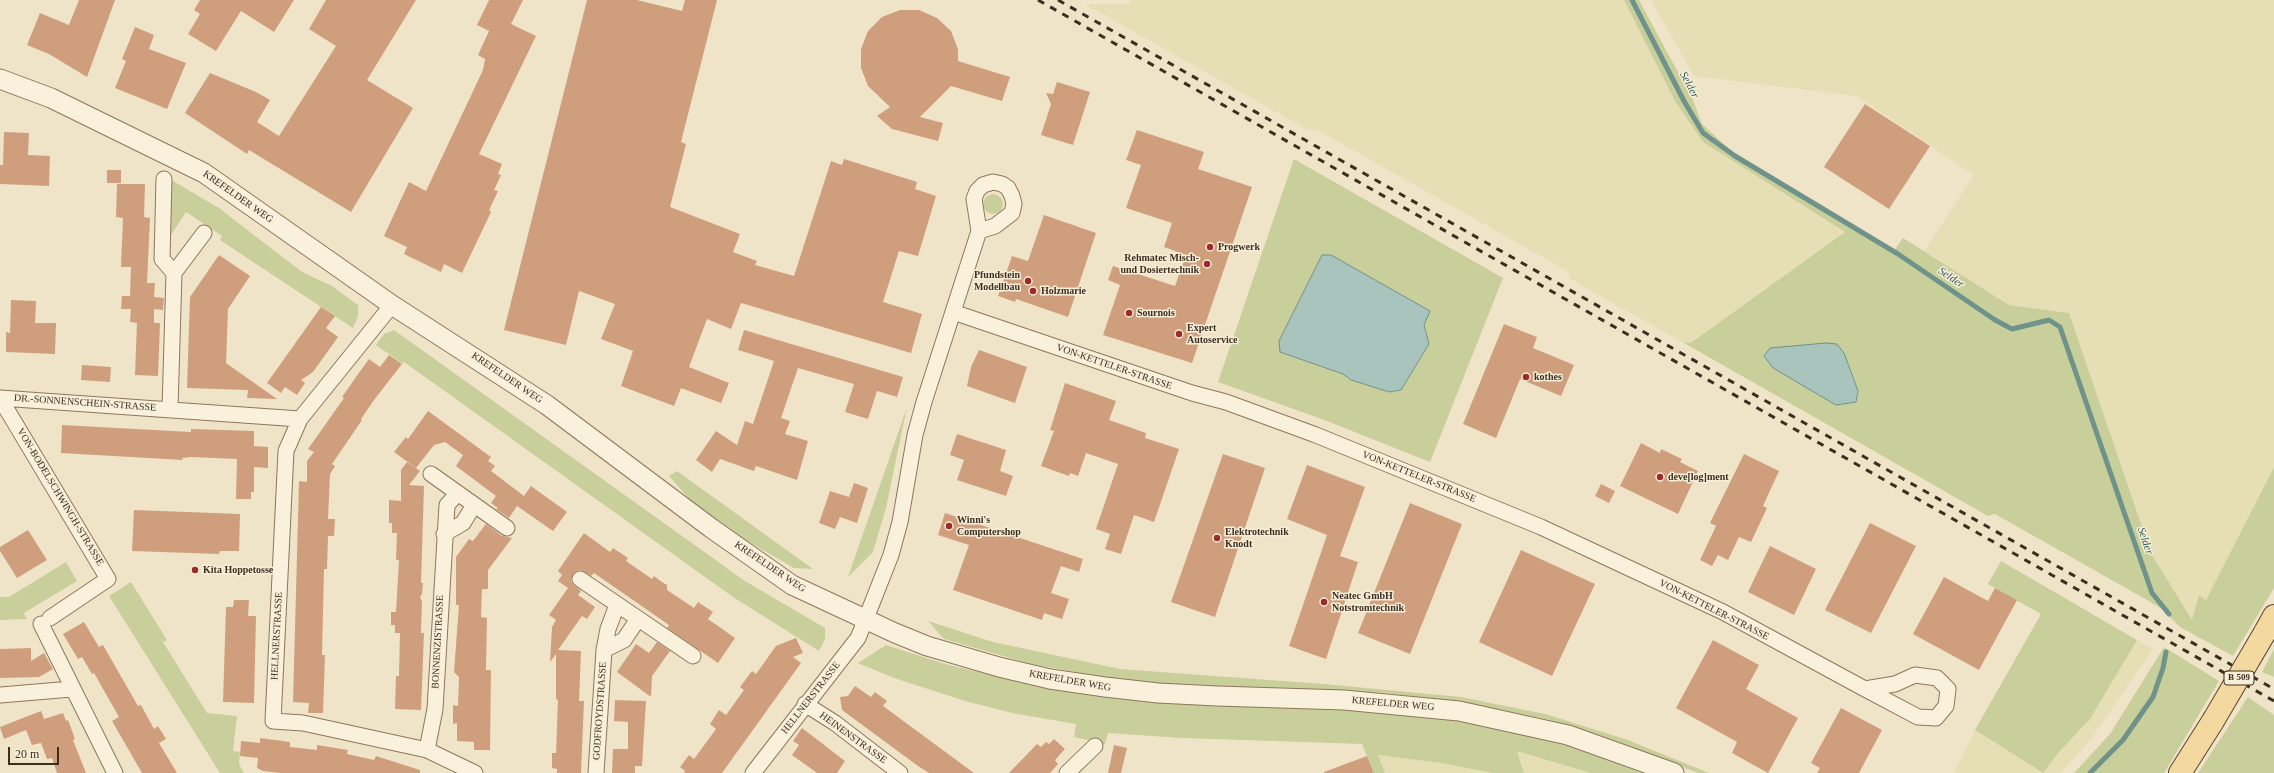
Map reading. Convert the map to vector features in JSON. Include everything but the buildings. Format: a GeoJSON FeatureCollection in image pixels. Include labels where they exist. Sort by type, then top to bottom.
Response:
{"type":"FeatureCollection","features":[{"type":"Feature","properties":{"kind":"main road","name":"B 509"},"geometry":{"type":"LineString","coordinates":[[2180,773],[2213,721],[2269,625]]}},
{"type":"Feature","properties":{"kind":"street","name":"KREFELDER WEG"},"geometry":{"type":"LineString","coordinates":[[0,78],[51,98],[204,173],[392,305],[547,405],[711,528],[792,585],[865,621],[927,646],[958,656],[1050,679],[1158,693],[1344,700],[1459,711],[1568,735],[1674,773]]}},
{"type":"Feature","properties":{"kind":"street"},"geometry":{"type":"LineString","coordinates":[[164,179],[162,259],[174,273],[204,233]]}},
{"type":"Feature","properties":{"kind":"street"},"geometry":{"type":"LineString","coordinates":[[865,621],[895,541],[915,436],[979,231]]}},
{"type":"Feature","properties":{"kind":"street","name":"DR.-SONNENSCHEIN-STRASSE"},"geometry":{"type":"LineString","coordinates":[[170,409],[174,273]]}},
{"type":"Feature","properties":{"kind":"street","name":"HELLNERSTRASSE"},"geometry":{"type":"LineString","coordinates":[[392,305],[300,419],[286,452],[273,721],[303,723],[427,750],[475,773]]}},
{"type":"Feature","properties":{"kind":"street","name":"VON-KETTELER-STRASSE"},"geometry":{"type":"LineString","coordinates":[[953,312],[1192,393],[1226,402],[1316,435],[1526,521],[1723,612],[1865,689],[1918,717],[1936,718],[1946,706],[1948,689],[1937,678],[1915,675],[1895,684],[1865,689]]}},
{"type":"Feature","properties":{"kind":"street","name":"DR.-SONNENSCHEIN-STRASSE"},"geometry":{"type":"LineString","coordinates":[[0,398],[300,419]]}},
{"type":"Feature","properties":{"kind":"street","name":"VON-BODELSCHWINGH-STRASSE"},"geometry":{"type":"LineString","coordinates":[[0,398],[97,558],[108,579],[45,621],[72,689]]}},
{"type":"Feature","properties":{"kind":"street"},"geometry":{"type":"LineString","coordinates":[[431,474],[507,528]]}},
{"type":"Feature","properties":{"kind":"street","name":"BONNENZISTRASSE"},"geometry":{"type":"LineString","coordinates":[[427,750],[434,709],[444,534],[448,505],[458,493]]}},
{"type":"Feature","properties":{"kind":"street"},"geometry":{"type":"LineString","coordinates":[[444,534],[463,523],[474,505]]}},
{"type":"Feature","properties":{"kind":"street"},"geometry":{"type":"LineString","coordinates":[[580,579],[693,656]]}},
{"type":"Feature","properties":{"kind":"street","name":"GODFROYDSTRASSE"},"geometry":{"type":"LineString","coordinates":[[596,773],[604,650],[608,629],[617,605]]}},
{"type":"Feature","properties":{"kind":"street","name":"GODFROYDSTRASSE"},"geometry":{"type":"LineString","coordinates":[[604,650],[624,640],[638,619]]}},
{"type":"Feature","properties":{"kind":"street","name":"HELLNERSTRASSE"},"geometry":{"type":"LineString","coordinates":[[753,773],[805,704],[858,638],[865,621]]}},
{"type":"Feature","properties":{"kind":"street"},"geometry":{"type":"LineString","coordinates":[[0,695],[72,689],[115,773]]}},
{"type":"Feature","properties":{"kind":"street","name":"HEINENSTRASSE"},"geometry":{"type":"LineString","coordinates":[[805,704],[835,723],[900,773]]}},
{"type":"Feature","properties":{"kind":"street"},"geometry":{"type":"LineString","coordinates":[[1067,773],[1095,746]]}},
{"type":"Feature","properties":{"kind":"shaded area"},"geometry":{"type":"Polygon","coordinates":[[[1130,0],[1624,0],[1675,101],[1703,142],[1845,232],[1692,342],[1684,343],[1570,279],[1569,272],[1316,129],[1308,130],[1085,4],[1131,4],[1130,0]]]}},
{"type":"Feature","properties":{"kind":"shaded area"},"geometry":{"type":"Polygon","coordinates":[[[1651,0],[2274,0],[2274,467],[2206,600],[2199,595],[2192,620],[2151,553],[2069,313],[2009,305],[1924,251],[1974,175],[1857,96],[1694,76],[1651,0]]]}},
{"type":"Feature","properties":{"kind":"shaded area"},"geometry":{"type":"Polygon","coordinates":[[[2137,640],[2153,649],[2091,739],[2061,773],[2043,773],[2058,753],[2090,719],[2137,640]]]}},
{"type":"Feature","properties":{"kind":"shaded area"},"geometry":{"type":"Polygon","coordinates":[[[1975,730],[2042,773],[1954,773],[1975,730]]]}},
{"type":"Feature","properties":{"kind":"shaded area"},"geometry":{"type":"Polygon","coordinates":[[[1517,750],[1576,768],[1591,773],[1524,773],[1517,750]]]}},
{"type":"Feature","properties":{"kind":"shaded area"},"geometry":{"type":"Polygon","coordinates":[[[1378,755],[1441,763],[1493,773],[1385,773],[1378,755]]]}},
{"type":"Feature","properties":{"kind":"green space"},"geometry":{"type":"Polygon","coordinates":[[[1624,0],[1639,0],[1693,100],[1702,124],[1736,155],[1894,251],[1903,238],[2009,305],[2069,313],[2151,553],[2192,620],[2199,595],[2206,600],[2274,467],[2274,588],[2233,656],[2180,627],[2162,609],[2147,600],[1995,514],[1988,516],[1684,343],[1692,342],[1845,232],[1703,142],[1675,101],[1624,0]],[[1844,353],[1856,402],[1858,391],[1844,353]]]}},
{"type":"Feature","properties":{"kind":"green space"},"geometry":{"type":"Polygon","coordinates":[[[1294,159],[1503,278],[1430,462],[1327,421],[1218,382],[1294,159]],[[1424,324],[1344,374],[1351,380],[1389,392],[1401,390],[1429,344],[1424,324]]]}},
{"type":"Feature","properties":{"kind":"green space"},"geometry":{"type":"Polygon","coordinates":[[[168,178],[219,208],[302,272],[332,286],[358,305],[358,316],[353,328],[220,240],[222,236],[186,212],[171,235],[165,234],[168,178]]]}},
{"type":"Feature","properties":{"kind":"green space"},"geometry":{"type":"Polygon","coordinates":[[[993,194],[1000,197],[1003,204],[1000,211],[993,214],[986,211],[983,204],[986,197],[993,194]]]}},
{"type":"Feature","properties":{"kind":"green space"},"geometry":{"type":"Polygon","coordinates":[[[394,330],[745,581],[825,628],[825,639],[819,651],[733,597],[404,362],[403,364],[376,345],[384,334],[394,330]]]}},
{"type":"Feature","properties":{"kind":"green space"},"geometry":{"type":"Polygon","coordinates":[[[907,407],[886,508],[873,552],[848,577],[907,407]]]}},
{"type":"Feature","properties":{"kind":"green space"},"geometry":{"type":"Polygon","coordinates":[[[677,471],[813,569],[794,568],[744,539],[693,503],[669,476],[677,471]]]}},
{"type":"Feature","properties":{"kind":"green space"},"geometry":{"type":"Polygon","coordinates":[[[2001,561],[2137,640],[2090,719],[2058,753],[2043,773],[1975,730],[2041,614],[1988,584],[2001,561]]]}},
{"type":"Feature","properties":{"kind":"green space"},"geometry":{"type":"Polygon","coordinates":[[[66,562],[77,581],[24,613],[27,619],[0,620],[0,597],[9,597],[66,562]]]}},
{"type":"Feature","properties":{"kind":"green space"},"geometry":{"type":"Polygon","coordinates":[[[131,582],[167,640],[163,642],[207,713],[237,716],[233,751],[240,752],[239,764],[244,773],[220,773],[109,596],[131,582]]]}},
{"type":"Feature","properties":{"kind":"green space"},"geometry":{"type":"Polygon","coordinates":[[[928,621],[993,642],[1120,669],[1324,684],[1461,697],[1545,714],[1625,739],[1709,773],[1698,773],[1623,744],[1550,720],[1487,707],[1387,693],[1194,686],[1118,680],[1031,664],[944,639],[928,621]]]}},
{"type":"Feature","properties":{"kind":"green space"},"geometry":{"type":"Polygon","coordinates":[[[886,645],[945,664],[1020,682],[1115,696],[1338,708],[1464,721],[1535,736],[1590,751],[1652,773],[1591,773],[1517,751],[1524,773],[1493,773],[1441,763],[1378,755],[1385,773],[1374,773],[1362,744],[1182,738],[1108,733],[1105,744],[1074,737],[1076,724],[1012,713],[965,701],[894,678],[858,663],[886,645]]]}},
{"type":"Feature","properties":{"kind":"green space"},"geometry":{"type":"Polygon","coordinates":[[[2164,647],[2219,681],[2164,773],[2074,773],[2110,734],[2164,647]]]}},
{"type":"Feature","properties":{"kind":"green space"},"geometry":{"type":"Polygon","coordinates":[[[2274,649],[2274,677],[2262,672],[2274,649]]]}},
{"type":"Feature","properties":{"kind":"green space"},"geometry":{"type":"Polygon","coordinates":[[[2248,697],[2274,715],[2274,773],[2198,773],[2248,697]]]}},
{"type":"Feature","properties":{"kind":"water"},"geometry":{"type":"Polygon","coordinates":[[[1322,255],[1331,255],[1430,311],[1424,325],[1429,344],[1401,390],[1389,392],[1351,380],[1343,374],[1280,352],[1279,341],[1322,255]]]}},
{"type":"Feature","properties":{"kind":"water"},"geometry":{"type":"Polygon","coordinates":[[[1826,343],[1837,344],[1844,353],[1858,391],[1856,402],[1836,405],[1773,368],[1764,356],[1770,348],[1826,343]]]}},
{"type":"Feature","properties":{"kind":"waterway","name":"Selder"},"geometry":{"type":"LineString","coordinates":[[1632,0],[1684,101],[1703,133],[1735,156],[1898,254],[1995,320],[2012,329],[2049,320],[2060,327],[2152,593],[2169,614]]}},
{"type":"Feature","properties":{"kind":"waterway","name":"Selder"},"geometry":{"type":"LineString","coordinates":[[2090,773],[2123,740],[2153,697],[2163,668],[2166,652]]}},
{"type":"Feature","properties":{"kind":"railway"},"geometry":{"type":"LineString","coordinates":[[1038,0],[2274,701]]}},
{"type":"Feature","properties":{"kind":"railway"},"geometry":{"type":"LineString","coordinates":[[1058,0],[2274,689]]}},
{"type":"Feature","properties":{"kind":"place","name":"Progwerk"},"geometry":{"type":"Point","coordinates":[1210,247]}},
{"type":"Feature","properties":{"kind":"place","name":"Rehmatec Misch- und Dosiertechnik"},"geometry":{"type":"Point","coordinates":[1207,264]}},
{"type":"Feature","properties":{"kind":"place","name":"Pfundstein Modellbau"},"geometry":{"type":"Point","coordinates":[1028,281]}},
{"type":"Feature","properties":{"kind":"place","name":"Holzmarie"},"geometry":{"type":"Point","coordinates":[1033,291]}},
{"type":"Feature","properties":{"kind":"place","name":"Sournois"},"geometry":{"type":"Point","coordinates":[1129,313]}},
{"type":"Feature","properties":{"kind":"place","name":"Expert Autoservice"},"geometry":{"type":"Point","coordinates":[1179,334]}},
{"type":"Feature","properties":{"kind":"place","name":"kothes"},"geometry":{"type":"Point","coordinates":[1526,377]}},
{"type":"Feature","properties":{"kind":"place","name":"deve[log]ment"},"geometry":{"type":"Point","coordinates":[1660,477]}},
{"type":"Feature","properties":{"kind":"place","name":"Winni's Computershop"},"geometry":{"type":"Point","coordinates":[949,526]}},
{"type":"Feature","properties":{"kind":"place","name":"Elektrotechnik Knodt"},"geometry":{"type":"Point","coordinates":[1217,538]}},
{"type":"Feature","properties":{"kind":"place","name":"Kita Hoppetosse"},"geometry":{"type":"Point","coordinates":[195,570]}},
{"type":"Feature","properties":{"kind":"place","name":"Neatec GmbH Notstromtechnik"},"geometry":{"type":"Point","coordinates":[1324,602]}}]}
